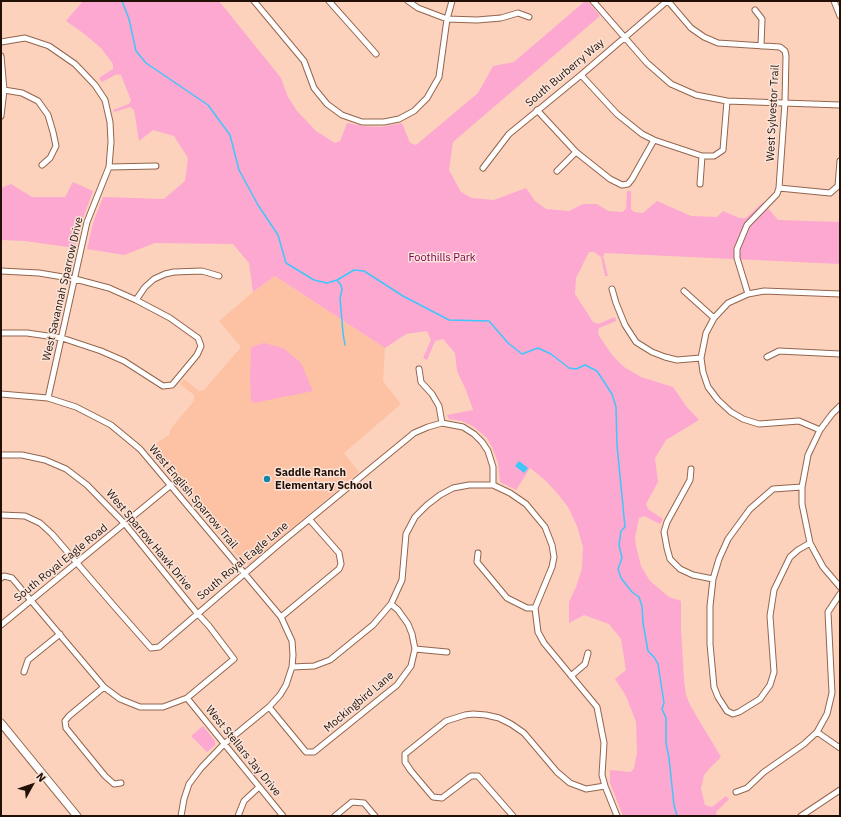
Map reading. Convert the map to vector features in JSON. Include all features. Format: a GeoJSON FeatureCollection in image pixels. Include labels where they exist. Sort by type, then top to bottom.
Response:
{"type":"FeatureCollection","features":[{"type":"Feature","properties":{"kind":"main road"},"geometry":{"type":"LineString","coordinates":[[1,723],[77,816]]}},
{"type":"Feature","properties":{"kind":"street"},"geometry":{"type":"LineString","coordinates":[[254,1],[304,62],[314,88],[327,104],[342,115],[362,122],[384,122],[399,119],[414,111],[427,98],[439,77],[447,19],[452,1]]}},
{"type":"Feature","properties":{"kind":"street"},"geometry":{"type":"LineString","coordinates":[[329,1],[376,54]]}},
{"type":"Feature","properties":{"kind":"street"},"geometry":{"type":"LineString","coordinates":[[408,1],[418,8],[447,19],[478,20],[501,18],[518,14],[529,16]]}},
{"type":"Feature","properties":{"kind":"street"},"geometry":{"type":"LineString","coordinates":[[593,1],[647,63],[671,84],[696,95],[727,101],[840,105]]}},
{"type":"Feature","properties":{"kind":"street","name":"South Burberry Way"},"geometry":{"type":"LineString","coordinates":[[483,168],[508,134],[581,75],[668,1]]}},
{"type":"Feature","properties":{"kind":"street","name":"West Sylvestor Trail"},"geometry":{"type":"LineString","coordinates":[[668,1],[691,28],[704,37],[718,43],[780,47],[785,51],[785,102],[779,188]]}},
{"type":"Feature","properties":{"kind":"street"},"geometry":{"type":"LineString","coordinates":[[834,1],[840,16]]}},
{"type":"Feature","properties":{"kind":"street"},"geometry":{"type":"LineString","coordinates":[[755,10],[762,19],[760,46]]}},
{"type":"Feature","properties":{"kind":"street","name":"West Savannah Sparrow Drive"},"geometry":{"type":"LineString","coordinates":[[1,42],[25,38],[49,46],[76,64],[95,85],[105,100],[110,122],[111,142],[108,167],[87,222],[76,279],[48,398]]}},
{"type":"Feature","properties":{"kind":"street"},"geometry":{"type":"LineString","coordinates":[[1,56],[4,90],[1,116]]}},
{"type":"Feature","properties":{"kind":"street"},"geometry":{"type":"LineString","coordinates":[[581,75],[617,114],[642,134],[654,140],[702,156],[714,156],[723,150],[727,101]]}},
{"type":"Feature","properties":{"kind":"street"},"geometry":{"type":"LineString","coordinates":[[4,90],[22,93],[38,101],[48,115],[54,132],[56,146],[50,158],[42,165]]}},
{"type":"Feature","properties":{"kind":"street"},"geometry":{"type":"LineString","coordinates":[[537,110],[576,152],[610,179],[622,185],[628,184],[632,179],[654,140]]}},
{"type":"Feature","properties":{"kind":"street"},"geometry":{"type":"LineString","coordinates":[[557,171],[576,152]]}},
{"type":"Feature","properties":{"kind":"street"},"geometry":{"type":"LineString","coordinates":[[700,184],[702,156]]}},
{"type":"Feature","properties":{"kind":"street"},"geometry":{"type":"LineString","coordinates":[[748,294],[737,258],[739,243],[747,225],[778,194],[779,188],[830,192],[838,186],[840,161]]}},
{"type":"Feature","properties":{"kind":"street"},"geometry":{"type":"LineString","coordinates":[[108,167],[156,166]]}},
{"type":"Feature","properties":{"kind":"street"},"geometry":{"type":"LineString","coordinates":[[1,271],[39,273],[76,279],[109,288],[170,318],[198,338],[201,346],[197,355],[172,385],[163,386],[124,361],[101,351],[62,338],[27,333],[1,333]]}},
{"type":"Feature","properties":{"kind":"street"},"geometry":{"type":"LineString","coordinates":[[136,300],[145,287],[154,279],[164,274],[174,272],[202,272],[219,276]]}},
{"type":"Feature","properties":{"kind":"street"},"geometry":{"type":"LineString","coordinates":[[612,289],[625,325],[636,342],[652,352],[677,360],[701,358]]}},
{"type":"Feature","properties":{"kind":"street"},"geometry":{"type":"LineString","coordinates":[[684,291],[714,318]]}},
{"type":"Feature","properties":{"kind":"street"},"geometry":{"type":"LineString","coordinates":[[820,430],[799,421],[759,424],[743,419],[731,412],[718,400],[708,387],[703,372],[701,358],[706,333],[714,318],[728,303],[748,294],[764,291],[840,294]]}},
{"type":"Feature","properties":{"kind":"street"},"geometry":{"type":"LineString","coordinates":[[767,357],[779,351],[840,354]]}},
{"type":"Feature","properties":{"kind":"street"},"geometry":{"type":"LineString","coordinates":[[419,369],[421,382],[432,394],[439,406],[442,423]]}},
{"type":"Feature","properties":{"kind":"street","name":"West English Sparrow Trail"},"geometry":{"type":"LineString","coordinates":[[1,394],[48,398],[76,407],[119,431],[140,449],[244,573],[280,617],[292,641],[292,667],[286,685],[280,695],[269,707],[224,744],[201,768],[189,784],[184,799],[181,816]]}},
{"type":"Feature","properties":{"kind":"street"},"geometry":{"type":"LineString","coordinates":[[840,406],[820,430],[808,455],[802,487],[802,504],[810,543],[823,568],[840,587]]}},
{"type":"Feature","properties":{"kind":"street","name":"South Royal Eagle Lane"},"geometry":{"type":"LineString","coordinates":[[1,515],[25,516],[40,523],[77,562],[151,648],[159,647],[309,519],[414,433],[428,426],[442,423],[463,427],[474,434],[488,451],[493,467],[493,485]]}},
{"type":"Feature","properties":{"kind":"street","name":"West Sparrow Hawk Drive"},"geometry":{"type":"LineString","coordinates":[[1,455],[22,455],[45,460],[66,469],[87,485],[125,524],[209,626],[234,659],[187,698]]}},
{"type":"Feature","properties":{"kind":"street"},"geometry":{"type":"LineString","coordinates":[[691,469],[690,480],[667,522],[664,532],[667,548],[670,559],[680,569],[693,575],[713,579]]}},
{"type":"Feature","properties":{"kind":"street","name":"South Royal Eagle Road"},"geometry":{"type":"LineString","coordinates":[[1,625],[171,485]]}},
{"type":"Feature","properties":{"kind":"street"},"geometry":{"type":"LineString","coordinates":[[292,667],[314,666],[330,660],[374,625],[392,604],[402,580],[406,534],[415,517],[427,505],[440,495],[453,488],[469,485],[493,485],[510,493],[526,504],[545,526],[552,545],[554,557],[552,567],[536,608],[538,632],[544,643],[597,707],[604,743],[602,775],[617,816]]}},
{"type":"Feature","properties":{"kind":"street"},"geometry":{"type":"LineString","coordinates":[[802,487],[773,490],[750,509],[728,539],[719,559],[713,579],[710,606],[712,678],[718,697],[727,711],[733,714],[760,699],[770,685],[774,672],[770,616],[774,590],[790,557],[810,543]]}},
{"type":"Feature","properties":{"kind":"street"},"geometry":{"type":"LineString","coordinates":[[280,617],[339,569],[341,564],[339,553],[309,519]]}},
{"type":"Feature","properties":{"kind":"street"},"geometry":{"type":"LineString","coordinates":[[478,553],[477,562],[507,598],[527,608],[536,608]]}},
{"type":"Feature","properties":{"kind":"street"},"geometry":{"type":"LineString","coordinates":[[1,578],[4,576],[12,578],[104,687],[120,699],[140,707],[163,707],[187,698]]}},
{"type":"Feature","properties":{"kind":"street"},"geometry":{"type":"LineString","coordinates":[[736,792],[747,788],[764,772],[804,744],[818,732],[827,714],[832,693],[828,612],[840,594]]}},
{"type":"Feature","properties":{"kind":"street","name":"Mockingbird Lane"},"geometry":{"type":"LineString","coordinates":[[269,707],[306,752],[314,752],[397,685],[411,666],[415,649],[408,624],[392,604]]}},
{"type":"Feature","properties":{"kind":"street"},"geometry":{"type":"LineString","coordinates":[[24,672],[28,660],[60,634]]}},
{"type":"Feature","properties":{"kind":"street"},"geometry":{"type":"LineString","coordinates":[[415,649],[447,652]]}},
{"type":"Feature","properties":{"kind":"street"},"geometry":{"type":"LineString","coordinates":[[571,676],[586,664],[588,653]]}},
{"type":"Feature","properties":{"kind":"street"},"geometry":{"type":"LineString","coordinates":[[104,687],[69,716],[65,721],[66,728],[105,776],[114,784],[121,783]]}},
{"type":"Feature","properties":{"kind":"street","name":"West Stellars Jay Drive"},"geometry":{"type":"LineString","coordinates":[[187,698],[283,816]]}},
{"type":"Feature","properties":{"kind":"street"},"geometry":{"type":"LineString","coordinates":[[513,816],[478,776],[471,776],[442,798],[433,797],[411,771],[405,762],[404,754],[446,721],[469,714],[486,715],[499,718],[524,733],[557,772],[570,783],[586,789],[605,786]]}},
{"type":"Feature","properties":{"kind":"street"},"geometry":{"type":"LineString","coordinates":[[818,732],[840,748]]}},
{"type":"Feature","properties":{"kind":"street"},"geometry":{"type":"LineString","coordinates":[[238,816],[244,801],[260,787]]}},
{"type":"Feature","properties":{"kind":"street"},"geometry":{"type":"LineString","coordinates":[[801,816],[840,790]]}},
{"type":"Feature","properties":{"kind":"street"},"geometry":{"type":"LineString","coordinates":[[335,816],[352,802],[364,803],[375,816]]}},
{"type":"Feature","properties":{"kind":"shaded area"},"geometry":{"type":"Polygon","coordinates":[[[275,276],[385,348],[383,381],[401,404],[344,453],[359,472],[249,564],[244,564],[148,449],[169,435],[171,428],[194,401],[194,395],[180,384],[184,379],[199,391],[204,390],[241,347],[219,321],[253,292],[275,276]]]}},
{"type":"Feature","properties":{"kind":"green space","name":"Foothills Park"},"geometry":{"type":"Polygon","coordinates":[[[83,1],[219,1],[281,78],[288,97],[297,111],[316,131],[335,143],[340,141],[347,123],[381,127],[402,123],[410,143],[416,145],[478,93],[493,66],[514,62],[585,1],[588,1],[600,16],[453,142],[449,170],[461,192],[472,198],[494,200],[526,188],[535,201],[546,209],[569,211],[583,204],[597,204],[608,211],[622,212],[626,209],[627,191],[631,191],[631,209],[634,212],[643,213],[657,201],[691,216],[717,217],[723,211],[739,218],[746,218],[763,202],[778,220],[840,222],[840,264],[605,253],[603,256],[608,276],[605,276],[601,257],[594,252],[589,252],[576,278],[575,294],[593,322],[598,324],[615,317],[616,321],[599,328],[598,334],[612,355],[624,367],[641,377],[673,387],[686,406],[699,420],[666,440],[655,458],[658,482],[646,504],[648,509],[663,519],[660,524],[644,516],[639,518],[635,538],[641,566],[650,581],[669,597],[681,601],[681,629],[686,695],[690,705],[721,757],[704,775],[701,789],[705,805],[712,807],[726,796],[729,799],[716,812],[717,816],[623,816],[610,783],[610,770],[631,772],[634,768],[637,753],[636,722],[626,696],[615,679],[626,670],[621,639],[609,624],[584,615],[569,623],[569,602],[582,568],[583,547],[577,526],[568,507],[557,493],[546,481],[530,468],[516,490],[500,482],[498,462],[487,438],[474,427],[462,421],[449,419],[447,415],[473,410],[457,371],[455,353],[443,339],[435,341],[427,360],[423,358],[431,340],[427,331],[406,334],[385,348],[275,276],[253,292],[249,263],[233,244],[155,243],[124,255],[87,249],[93,223],[103,197],[164,199],[185,181],[188,158],[174,136],[153,130],[139,141],[134,110],[130,107],[114,112],[113,110],[129,104],[131,100],[121,75],[117,74],[102,82],[99,78],[113,69],[113,64],[101,48],[66,21],[83,1]]]}},
{"type":"Feature","properties":{"kind":"green space"},"geometry":{"type":"Polygon","coordinates":[[[73,182],[93,191],[81,224],[75,248],[25,241],[1,240],[1,188],[11,184],[32,197],[65,197],[73,182]]]}},
{"type":"Feature","properties":{"kind":"green space"},"geometry":{"type":"Polygon","coordinates":[[[264,343],[283,348],[301,363],[313,391],[254,403],[251,400],[251,347],[264,343]]]}},
{"type":"Feature","properties":{"kind":"green space"},"geometry":{"type":"Polygon","coordinates":[[[203,726],[215,741],[215,745],[207,752],[191,736],[203,726]]]}},
{"type":"Feature","properties":{"kind":"water"},"geometry":{"type":"Polygon","coordinates":[[[519,461],[528,468],[524,473],[515,466],[519,461]]]}},
{"type":"Feature","properties":{"kind":"waterway"},"geometry":{"type":"LineString","coordinates":[[122,1],[129,19],[136,51],[146,63],[208,105],[230,135],[239,170],[258,205],[278,235],[286,263],[314,280],[327,283],[337,280],[354,270],[364,271],[403,296],[449,320],[489,321],[508,343],[522,354],[538,348],[551,354],[569,368],[576,369],[585,365],[597,371],[612,394],[616,407],[617,445],[625,527],[621,531],[619,545],[622,558],[618,569],[621,578],[632,592],[639,597],[642,606],[643,623],[648,651],[658,664],[664,703],[662,709],[666,718],[666,743],[674,805],[677,816]]}},
{"type":"Feature","properties":{"kind":"waterway"},"geometry":{"type":"LineString","coordinates":[[337,280],[341,285],[342,290],[340,298],[345,345]]}},
{"type":"Feature","properties":{"kind":"place","name":"Saddle Ranch Elementary School"},"geometry":{"type":"Point","coordinates":[267,479]}}]}
